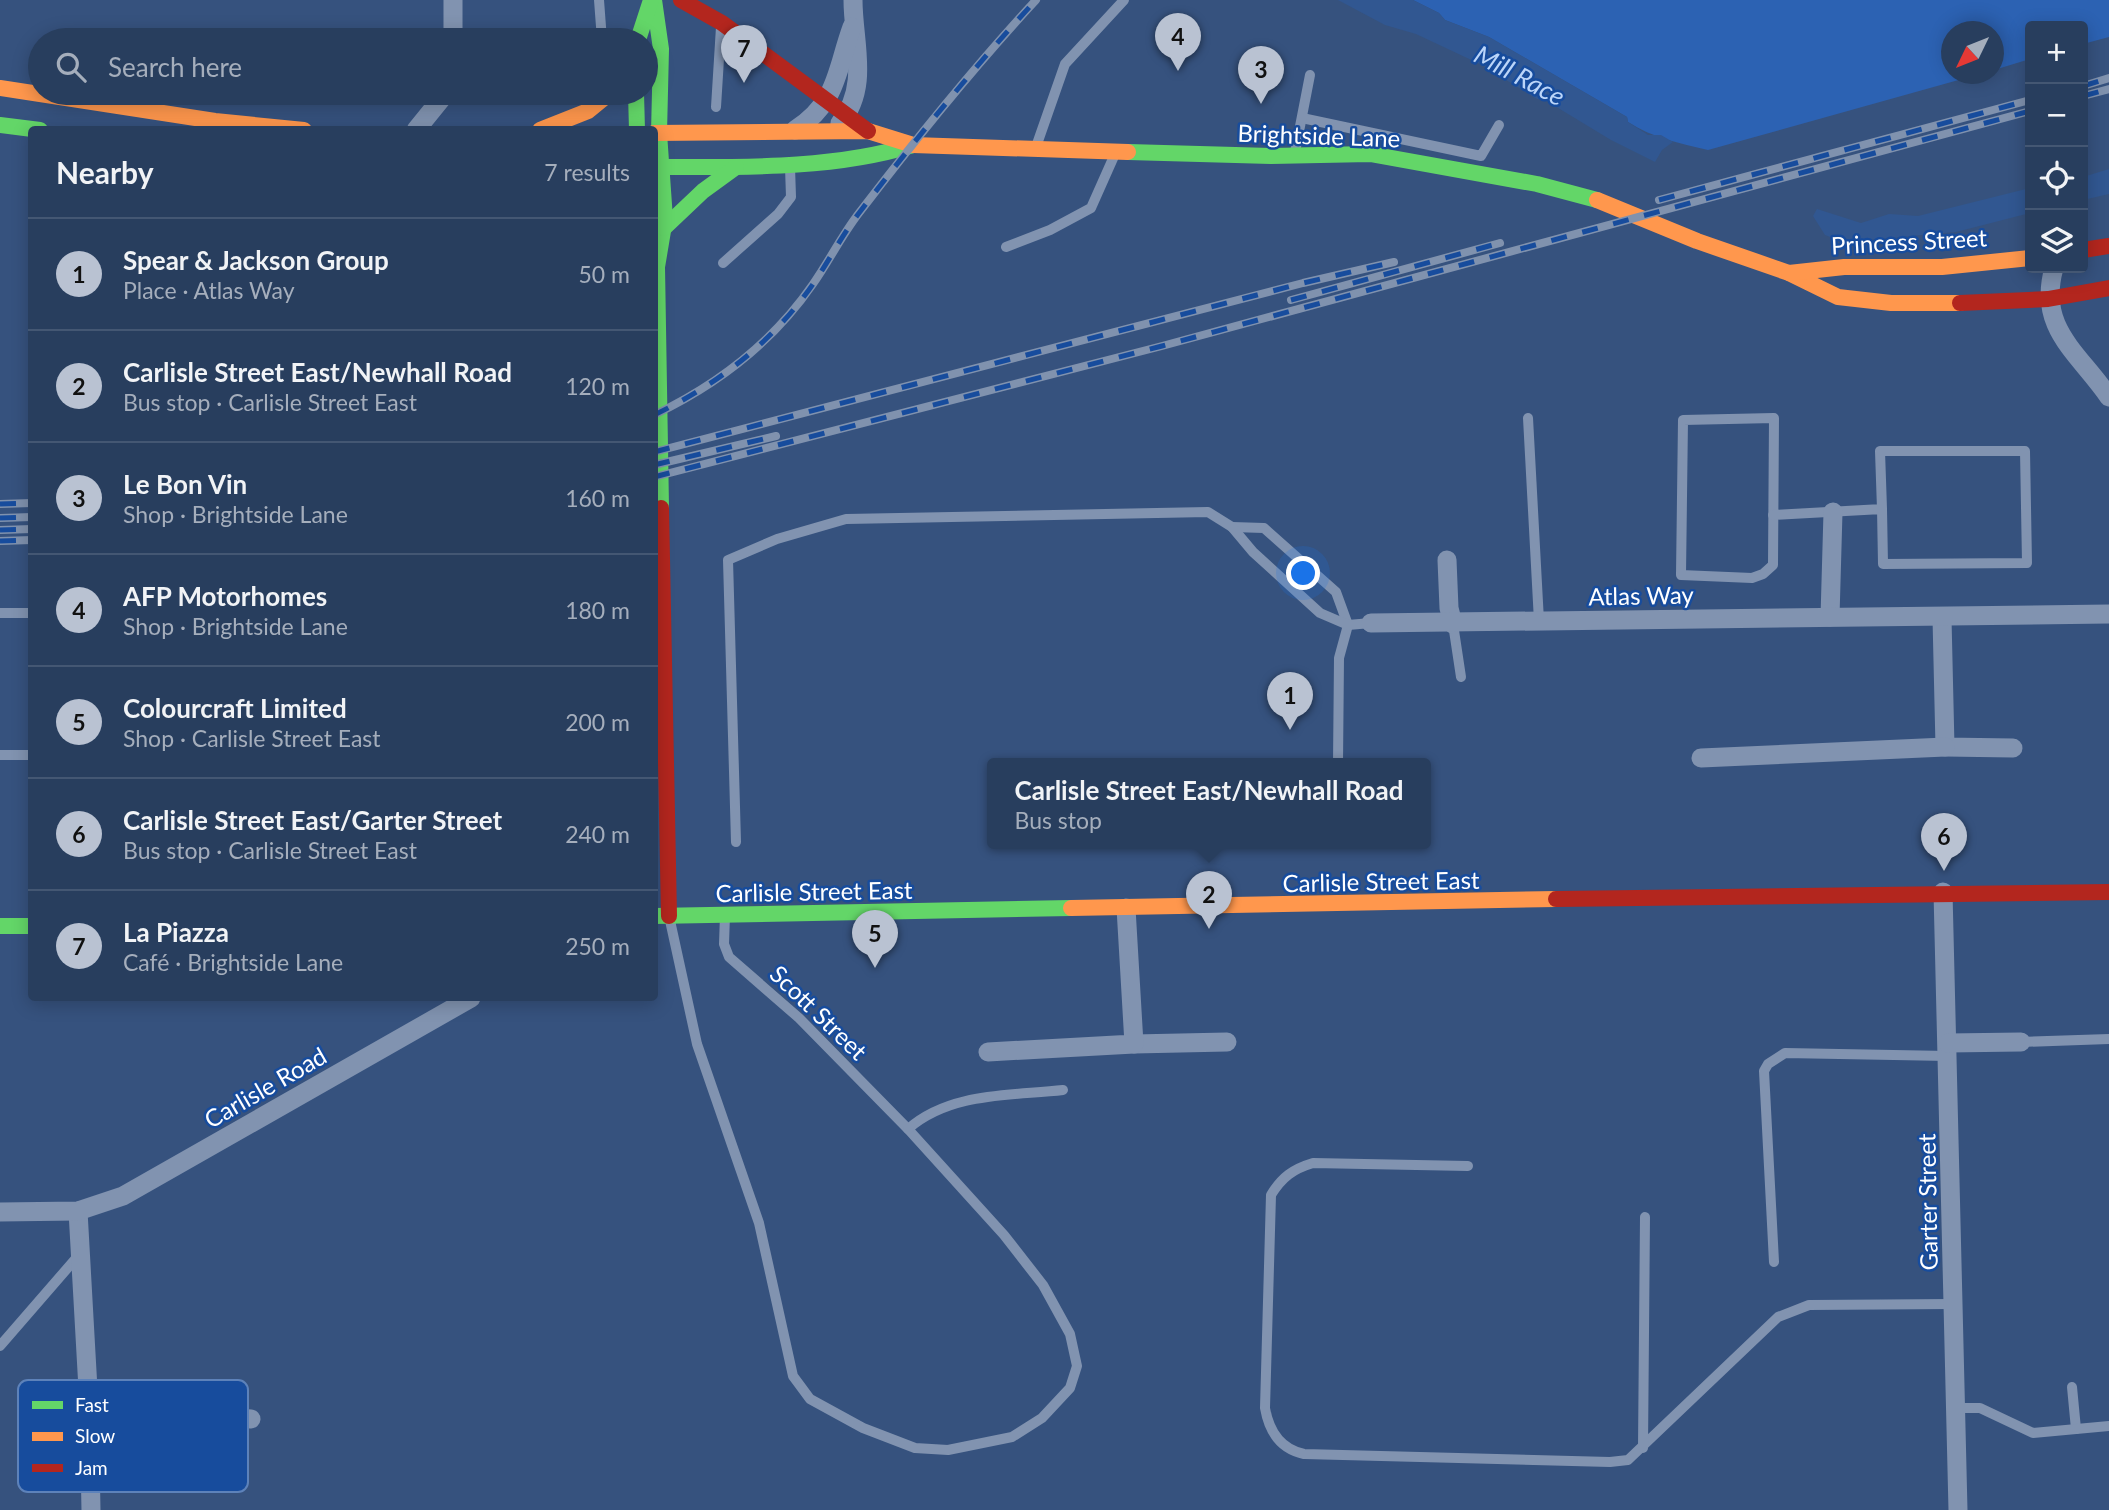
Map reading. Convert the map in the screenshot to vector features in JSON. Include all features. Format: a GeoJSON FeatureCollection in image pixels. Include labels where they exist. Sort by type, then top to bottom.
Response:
{"type":"FeatureCollection","features":[{"type":"Feature","properties":{"kind":"main road"},"geometry":{"type":"LineString","coordinates":[[642,28],[652,0]]}},
{"type":"Feature","properties":{"kind":"main road"},"geometry":{"type":"LineString","coordinates":[[652,0],[657,28]]}},
{"type":"Feature","properties":{"kind":"main road"},"geometry":{"type":"LineString","coordinates":[[681,0],[722,23],[829,99],[868,131]]}},
{"type":"Feature","properties":{"kind":"main road"},"geometry":{"type":"LineString","coordinates":[[657,126],[661,49],[658,33]]}},
{"type":"Feature","properties":{"kind":"main road"},"geometry":{"type":"LineString","coordinates":[[0,88],[28,92]]}},
{"type":"Feature","properties":{"kind":"main road"},"geometry":{"type":"LineString","coordinates":[[111,105],[264,126]]}},
{"type":"Feature","properties":{"kind":"main road"},"geometry":{"type":"LineString","coordinates":[[550,126],[588,111],[595,105]]}},
{"type":"Feature","properties":{"kind":"main road"},"geometry":{"type":"LineString","coordinates":[[636,105],[637,126]]}},
{"type":"Feature","properties":{"kind":"main road"},"geometry":{"type":"LineString","coordinates":[[0,125],[28,128]]}},
{"type":"Feature","properties":{"kind":"main road","name":"Brightside Lane"},"geometry":{"type":"LineString","coordinates":[[658,133],[868,131],[913,145],[1295,156],[1370,154],[1537,184],[1609,203],[1697,242],[1789,273],[1838,297],[1849,299],[1931,303],[2048,299],[2109,288]]}},
{"type":"Feature","properties":{"kind":"main road","name":"Brightside Lane"},"geometry":{"type":"LineString","coordinates":[[659,167],[736,167],[873,157],[913,145]]}},
{"type":"Feature","properties":{"kind":"main road"},"geometry":{"type":"LineString","coordinates":[[658,253],[664,228],[659,167]]}},
{"type":"Feature","properties":{"kind":"main road"},"geometry":{"type":"LineString","coordinates":[[664,228],[703,191],[736,167]]}},
{"type":"Feature","properties":{"kind":"main road","name":"Princess Street"},"geometry":{"type":"LineString","coordinates":[[1789,273],[1843,267],[1942,267],[2025,259]]}},
{"type":"Feature","properties":{"kind":"main road"},"geometry":{"type":"LineString","coordinates":[[658,479],[662,916]]}},
{"type":"Feature","properties":{"kind":"main road","name":"Carlisle Street East"},"geometry":{"type":"LineString","coordinates":[[662,916],[1943,892],[2109,892]]}},
{"type":"Feature","properties":{"kind":"main road"},"geometry":{"type":"LineString","coordinates":[[0,926],[28,926]]}},
{"type":"Feature","properties":{"kind":"street"},"geometry":{"type":"LineString","coordinates":[[453,0],[453,28]]}},
{"type":"Feature","properties":{"kind":"street"},"geometry":{"type":"LineString","coordinates":[[798,162],[833,131],[847,114],[857,91],[853,0]]}},
{"type":"Feature","properties":{"kind":"street"},"geometry":{"type":"LineString","coordinates":[[795,130],[814,118],[829,99],[853,26]]}},
{"type":"Feature","properties":{"kind":"street"},"geometry":{"type":"LineString","coordinates":[[419,126],[436,105]]}},
{"type":"Feature","properties":{"kind":"street"},"geometry":{"type":"LineString","coordinates":[[2053,273],[2048,299],[2055,327],[2102,377],[2109,397]]}},
{"type":"Feature","properties":{"kind":"street"},"geometry":{"type":"LineString","coordinates":[[1830,617],[1833,512]]}},
{"type":"Feature","properties":{"kind":"street"},"geometry":{"type":"LineString","coordinates":[[1447,560],[1449,608],[1453,624]]}},
{"type":"Feature","properties":{"kind":"street","name":"Atlas Way"},"geometry":{"type":"LineString","coordinates":[[1371,623],[2109,614]]}},
{"type":"Feature","properties":{"kind":"street"},"geometry":{"type":"LineString","coordinates":[[1942,618],[1945,747]]}},
{"type":"Feature","properties":{"kind":"street"},"geometry":{"type":"LineString","coordinates":[[1701,758],[1945,747],[2013,748]]}},
{"type":"Feature","properties":{"kind":"street","name":"Garter Street"},"geometry":{"type":"LineString","coordinates":[[1943,892],[1958,1510]]}},
{"type":"Feature","properties":{"kind":"street"},"geometry":{"type":"LineString","coordinates":[[1126,908],[1134,1044]]}},
{"type":"Feature","properties":{"kind":"street","name":"Carlisle Road"},"geometry":{"type":"LineString","coordinates":[[0,1212],[78,1211],[123,1196],[466,1001]]}},
{"type":"Feature","properties":{"kind":"street"},"geometry":{"type":"LineString","coordinates":[[988,1052],[1227,1042]]}},
{"type":"Feature","properties":{"kind":"street"},"geometry":{"type":"LineString","coordinates":[[1948,1050],[2021,1042]]}},
{"type":"Feature","properties":{"kind":"street"},"geometry":{"type":"LineString","coordinates":[[78,1211],[88,1380]]}},
{"type":"Feature","properties":{"kind":"street"},"geometry":{"type":"LineString","coordinates":[[91,1492],[91,1510]]}},
{"type":"Feature","properties":{"kind":"lane"},"geometry":{"type":"LineString","coordinates":[[599,0],[601,28]]}},
{"type":"Feature","properties":{"kind":"lane"},"geometry":{"type":"LineString","coordinates":[[1036,148],[1065,64],[1124,0]]}},
{"type":"Feature","properties":{"kind":"lane"},"geometry":{"type":"LineString","coordinates":[[716,107],[722,23]]}},
{"type":"Feature","properties":{"kind":"lane"},"geometry":{"type":"LineString","coordinates":[[1295,156],[1310,75]]}},
{"type":"Feature","properties":{"kind":"lane"},"geometry":{"type":"LineString","coordinates":[[1302,118],[1481,156],[1499,125]]}},
{"type":"Feature","properties":{"kind":"lane"},"geometry":{"type":"LineString","coordinates":[[1006,247],[1050,230],[1091,208],[1117,151]]}},
{"type":"Feature","properties":{"kind":"lane"},"geometry":{"type":"LineString","coordinates":[[723,263],[778,214],[791,197],[798,162]]}},
{"type":"Feature","properties":{"kind":"lane"},"geometry":{"type":"LineString","coordinates":[[1528,418],[1539,621]]}},
{"type":"Feature","properties":{"kind":"lane"},"geometry":{"type":"LineString","coordinates":[[1774,418],[1773,515],[1773,565],[1763,574],[1752,578],[1681,575],[1682,420],[1774,418]]}},
{"type":"Feature","properties":{"kind":"lane"},"geometry":{"type":"LineString","coordinates":[[1880,451],[2025,451],[2027,563],[1883,564],[1882,509],[1880,451]]}},
{"type":"Feature","properties":{"kind":"lane"},"geometry":{"type":"LineString","coordinates":[[1773,515],[1882,509]]}},
{"type":"Feature","properties":{"kind":"lane"},"geometry":{"type":"LineString","coordinates":[[736,842],[728,560],[777,539],[846,519],[1208,512],[1232,527],[1253,552],[1320,613],[1348,625],[1371,623]]}},
{"type":"Feature","properties":{"kind":"lane"},"geometry":{"type":"LineString","coordinates":[[1232,527],[1264,528],[1336,592],[1348,625],[1339,663],[1338,758]]}},
{"type":"Feature","properties":{"kind":"lane"},"geometry":{"type":"LineString","coordinates":[[0,613],[28,613]]}},
{"type":"Feature","properties":{"kind":"lane"},"geometry":{"type":"LineString","coordinates":[[1453,624],[1461,677]]}},
{"type":"Feature","properties":{"kind":"lane"},"geometry":{"type":"LineString","coordinates":[[0,755],[28,755]]}},
{"type":"Feature","properties":{"kind":"lane","name":"Scott Street"},"geometry":{"type":"LineString","coordinates":[[662,916],[697,1044],[759,1223],[793,1376],[810,1399],[863,1428],[915,1448],[948,1450],[1012,1437],[1042,1418],[1070,1388],[1077,1366],[1070,1334],[1043,1284],[1004,1235],[908,1129],[799,1018],[729,957],[724,944],[725,915]]}},
{"type":"Feature","properties":{"kind":"lane"},"geometry":{"type":"LineString","coordinates":[[2021,1042],[2109,1039]]}},
{"type":"Feature","properties":{"kind":"lane"},"geometry":{"type":"LineString","coordinates":[[1774,1262],[1764,1071],[1768,1064],[1785,1053],[1948,1050]]}},
{"type":"Feature","properties":{"kind":"lane"},"geometry":{"type":"LineString","coordinates":[[908,1129],[925,1115],[953,1102],[1063,1090]]}},
{"type":"Feature","properties":{"kind":"lane"},"geometry":{"type":"LineString","coordinates":[[1468,1166],[1312,1163],[1294,1169],[1271,1195],[1265,1408],[1268,1425],[1290,1451],[1304,1454],[1610,1462],[1628,1460],[1779,1317],[1792,1309],[1809,1305],[1953,1304]]}},
{"type":"Feature","properties":{"kind":"lane"},"geometry":{"type":"LineString","coordinates":[[1643,1448],[1645,1217]]}},
{"type":"Feature","properties":{"kind":"lane"},"geometry":{"type":"LineString","coordinates":[[0,1346],[82,1252]]}},
{"type":"Feature","properties":{"kind":"lane"},"geometry":{"type":"LineString","coordinates":[[2071,1387],[2076,1429]]}},
{"type":"Feature","properties":{"kind":"lane"},"geometry":{"type":"LineString","coordinates":[[1956,1408],[1980,1408],[2032,1433],[2109,1426]]}},
{"type":"Feature","properties":{"kind":"shaded area"},"geometry":{"type":"Polygon","coordinates":[[[1413,0],[2109,0],[2109,37],[2088,43],[2088,21],[2025,21],[2025,61],[2004,67],[2004,21],[1941,21],[1941,84],[1944,84],[1708,150],[1637,128],[1628,122],[1627,117],[1489,37],[1445,20],[1439,13],[1413,0]]]}},
{"type":"Feature","properties":{"kind":"water","name":"Mill Race"},"geometry":{"type":"Polygon","coordinates":[[[1338,0],[1413,0],[1439,13],[1445,20],[1489,37],[1627,117],[1628,122],[1648,135],[1661,135],[1673,142],[1662,150],[1655,162],[1611,140],[1545,100],[1537,99],[1482,65],[1416,34],[1385,25],[1338,0]]]}},
{"type":"Feature","properties":{"kind":"water"},"geometry":{"type":"Polygon","coordinates":[[[2109,169],[2109,194],[2088,199],[2088,175],[2109,169]]]}},
{"type":"Feature","properties":{"kind":"water"},"geometry":{"type":"Polygon","coordinates":[[[2025,189],[2025,214],[1956,232],[1843,242],[1825,235],[1813,216],[1817,209],[1861,223],[1889,214],[1918,216],[2025,189]]]}},
{"type":"Feature","properties":{"kind":"railway"},"geometry":{"type":"LineString","coordinates":[[658,413],[721,376],[780,325],[813,284],[853,221],[901,158],[1036,0]]}},
{"type":"Feature","properties":{"kind":"railway"},"geometry":{"type":"LineString","coordinates":[[2088,84],[2109,78]]}},
{"type":"Feature","properties":{"kind":"railway"},"geometry":{"type":"LineString","coordinates":[[2088,95],[2109,89]]}},
{"type":"Feature","properties":{"kind":"railway"},"geometry":{"type":"LineString","coordinates":[[1659,200],[2025,101]]}},
{"type":"Feature","properties":{"kind":"railway"},"geometry":{"type":"LineString","coordinates":[[658,476],[1162,346],[2025,112]]}},
{"type":"Feature","properties":{"kind":"railway"},"geometry":{"type":"LineString","coordinates":[[1291,300],[1500,243]]}},
{"type":"Feature","properties":{"kind":"railway"},"geometry":{"type":"LineString","coordinates":[[658,451],[1303,283],[1394,262]]}},
{"type":"Feature","properties":{"kind":"railway"},"geometry":{"type":"LineString","coordinates":[[658,464],[776,436]]}},
{"type":"Feature","properties":{"kind":"railway"},"geometry":{"type":"LineString","coordinates":[[0,504],[28,503]]}},
{"type":"Feature","properties":{"kind":"railway"},"geometry":{"type":"LineString","coordinates":[[0,518],[28,517]]}},
{"type":"Feature","properties":{"kind":"railway"},"geometry":{"type":"LineString","coordinates":[[0,530],[28,529]]}},
{"type":"Feature","properties":{"kind":"railway"},"geometry":{"type":"LineString","coordinates":[[0,541],[28,540]]}},
{"type":"Feature","properties":{"kind":"traffic: fast"},"geometry":{"type":"LineString","coordinates":[[642,28],[651,0]]}},
{"type":"Feature","properties":{"kind":"traffic: fast"},"geometry":{"type":"LineString","coordinates":[[654,0],[658,28]]}},
{"type":"Feature","properties":{"kind":"traffic: fast"},"geometry":{"type":"LineString","coordinates":[[658,28],[661,49],[659,133],[665,219],[658,261]]}},
{"type":"Feature","properties":{"kind":"traffic: fast"},"geometry":{"type":"LineString","coordinates":[[636,105],[637,126]]}},
{"type":"Feature","properties":{"kind":"traffic: fast"},"geometry":{"type":"LineString","coordinates":[[0,125],[28,128]]}},
{"type":"Feature","properties":{"kind":"traffic: fast"},"geometry":{"type":"LineString","coordinates":[[658,167],[752,167],[817,163],[850,159],[913,145]]}},
{"type":"Feature","properties":{"kind":"traffic: fast"},"geometry":{"type":"LineString","coordinates":[[1128,152],[1271,156],[1370,154],[1537,184],[1597,200]]}},
{"type":"Feature","properties":{"kind":"traffic: fast"},"geometry":{"type":"LineString","coordinates":[[664,228],[703,191],[736,167]]}},
{"type":"Feature","properties":{"kind":"traffic: fast"},"geometry":{"type":"LineString","coordinates":[[658,327],[661,508]]}},
{"type":"Feature","properties":{"kind":"traffic: fast"},"geometry":{"type":"LineString","coordinates":[[658,916],[1071,908]]}},
{"type":"Feature","properties":{"kind":"traffic: fast"},"geometry":{"type":"LineString","coordinates":[[0,926],[28,926]]}},
{"type":"Feature","properties":{"kind":"traffic: slow"},"geometry":{"type":"LineString","coordinates":[[0,88],[28,92]]}},
{"type":"Feature","properties":{"kind":"traffic: slow"},"geometry":{"type":"LineString","coordinates":[[111,105],[264,126]]}},
{"type":"Feature","properties":{"kind":"traffic: slow"},"geometry":{"type":"LineString","coordinates":[[550,126],[588,111],[595,105]]}},
{"type":"Feature","properties":{"kind":"traffic: slow"},"geometry":{"type":"LineString","coordinates":[[658,133],[868,131],[913,145],[1128,152]]}},
{"type":"Feature","properties":{"kind":"traffic: slow"},"geometry":{"type":"LineString","coordinates":[[1597,200],[1697,241],[1789,273],[1838,297],[1891,303],[1960,303]]}},
{"type":"Feature","properties":{"kind":"traffic: slow"},"geometry":{"type":"LineString","coordinates":[[1789,273],[1844,267],[1942,267],[2025,259]]}},
{"type":"Feature","properties":{"kind":"traffic: slow"},"geometry":{"type":"LineString","coordinates":[[1071,908],[1556,899]]}},
{"type":"Feature","properties":{"kind":"traffic: jam"},"geometry":{"type":"LineString","coordinates":[[681,0],[722,23],[868,131]]}},
{"type":"Feature","properties":{"kind":"traffic: jam"},"geometry":{"type":"LineString","coordinates":[[2088,249],[2109,246]]}},
{"type":"Feature","properties":{"kind":"traffic: jam"},"geometry":{"type":"LineString","coordinates":[[1960,303],[2048,299],[2109,288]]}},
{"type":"Feature","properties":{"kind":"traffic: jam"},"geometry":{"type":"LineString","coordinates":[[661,508],[669,916]]}},
{"type":"Feature","properties":{"kind":"traffic: jam"},"geometry":{"type":"LineString","coordinates":[[1556,899],[2109,892]]}},
{"type":"Feature","properties":{"kind":"place","name":"AFP Motorhomes"},"geometry":{"type":"Point","coordinates":[1178,71]}},
{"type":"Feature","properties":{"kind":"place","name":"La Piazza"},"geometry":{"type":"Point","coordinates":[744,83]}},
{"type":"Feature","properties":{"kind":"place","name":"Le Bon Vin"},"geometry":{"type":"Point","coordinates":[1261,104]}},
{"type":"Feature","properties":{"kind":"place","name":"Spear & Jackson Group"},"geometry":{"type":"Point","coordinates":[1290,730]}},
{"type":"Feature","properties":{"kind":"place","name":"Carlisle Street East/Garter Street"},"geometry":{"type":"Point","coordinates":[1944,871]}},
{"type":"Feature","properties":{"kind":"place","name":"Carlisle Street East/Newhall Road"},"geometry":{"type":"Point","coordinates":[1209,929]}},
{"type":"Feature","properties":{"kind":"place","name":"Colourcraft Limited"},"geometry":{"type":"Point","coordinates":[875,968]}}]}
